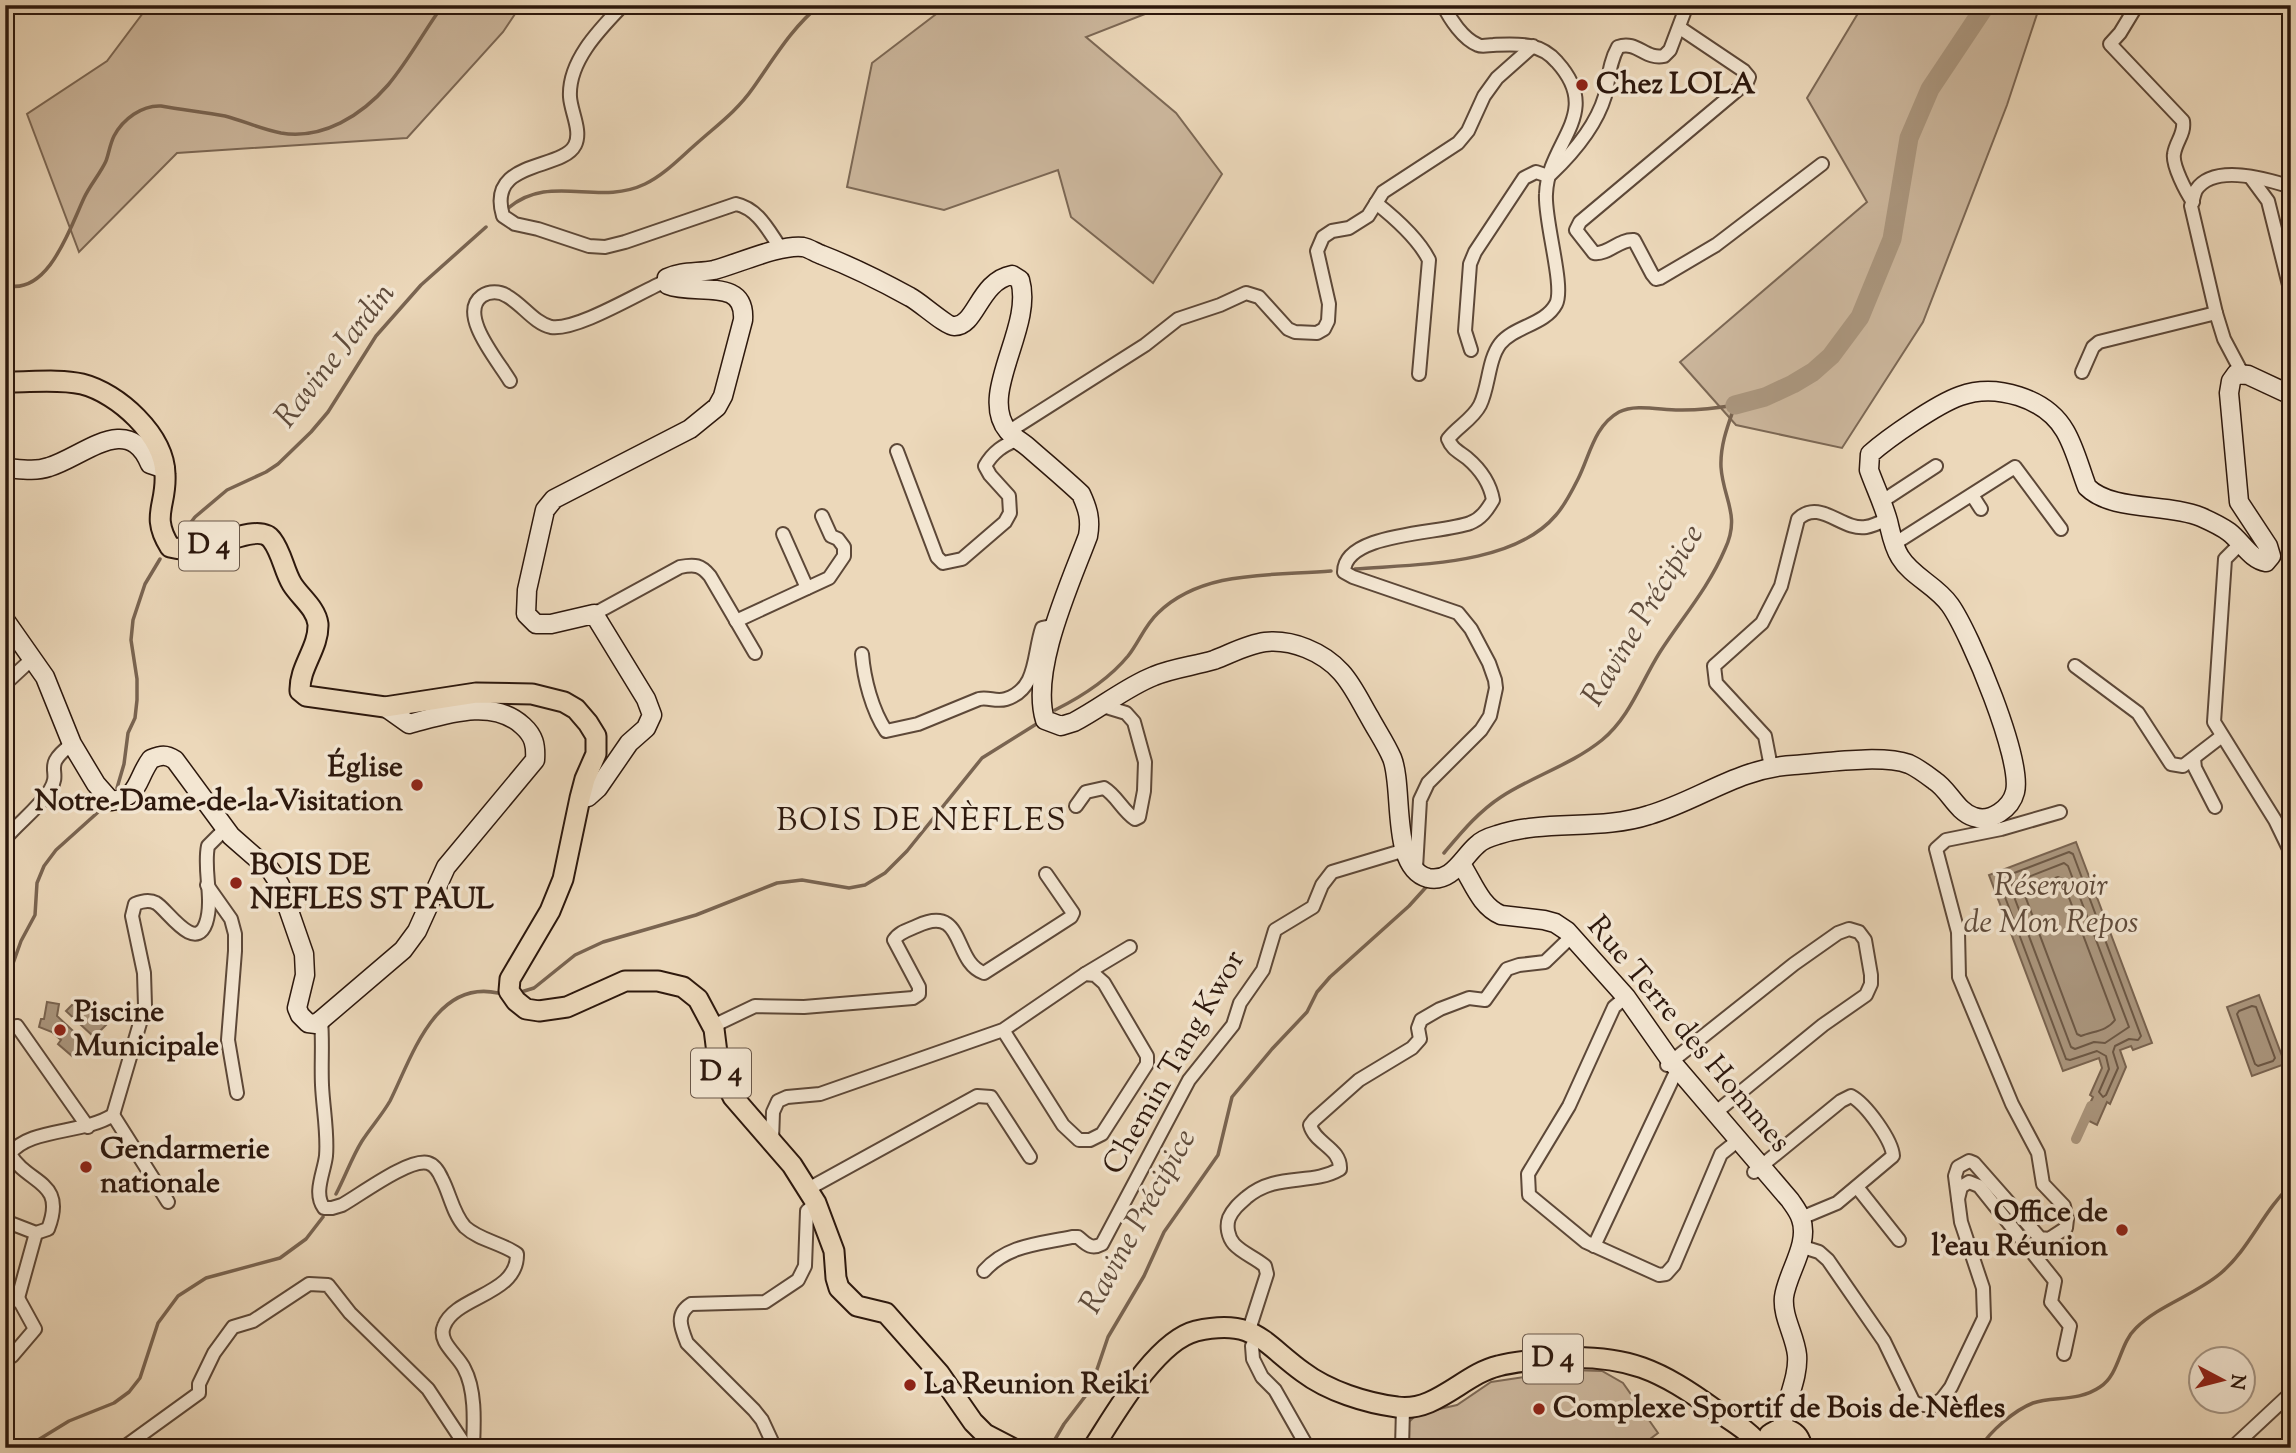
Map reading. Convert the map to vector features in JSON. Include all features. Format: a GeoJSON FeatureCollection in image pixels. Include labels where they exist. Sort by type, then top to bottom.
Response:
{"type":"FeatureCollection","features":[{"type":"Feature","properties":{"kind":"main road","name":"D 4"},"geometry":{"type":"LineString","coordinates":[[5,380],[81,384],[126,407],[144,425],[162,456],[165,469],[160,527],[170,547],[195,550],[256,532],[267,534],[273,540],[291,583],[318,621],[317,634],[300,682],[300,691],[306,696],[386,707],[497,692],[532,694],[564,702],[576,709],[596,736],[596,754],[580,798],[563,879],[550,911],[513,972],[509,991],[526,1009],[539,1011],[567,1007],[625,981],[658,981],[682,987],[698,999],[713,1026],[719,1069],[733,1097],[792,1165],[812,1196],[829,1234],[834,1251],[836,1278],[844,1295],[856,1306],[886,1313],[939,1374],[973,1422],[985,1434],[1012,1448]]}},
{"type":"Feature","properties":{"kind":"main road"},"geometry":{"type":"LineString","coordinates":[[1093,1448],[1160,1353],[1179,1338],[1226,1326],[1254,1333]]}},
{"type":"Feature","properties":{"kind":"main road","name":"D 4"},"geometry":{"type":"LineString","coordinates":[[1254,1333],[1304,1373],[1321,1383],[1374,1403],[1403,1408],[1435,1399],[1497,1366],[1587,1356],[1630,1362],[1653,1370],[1745,1430],[1769,1440]]}},
{"type":"Feature","properties":{"kind":"main road"},"geometry":{"type":"LineString","coordinates":[[1769,1440],[1793,1431],[1805,1445]]}},
{"type":"Feature","properties":{"kind":"street"},"geometry":{"type":"LineString","coordinates":[[623,5],[593,37],[572,80],[570,94],[576,124],[576,144],[568,153],[533,165],[505,185],[500,196],[503,216],[514,224],[589,246],[606,247],[736,204],[747,207],[758,216],[782,250]]}},
{"type":"Feature","properties":{"kind":"street"},"geometry":{"type":"LineString","coordinates":[[1416,871],[1420,800],[1428,783],[1481,730],[1490,716],[1496,688],[1489,663],[1471,629],[1458,613],[1353,577],[1344,572],[1344,563],[1362,547],[1391,538],[1470,523],[1485,513],[1493,500],[1490,487],[1481,472],[1451,447],[1448,439],[1473,415],[1480,404],[1500,344],[1550,312],[1557,302],[1559,284],[1545,196],[1548,176],[1577,109],[1575,90],[1558,62],[1533,46],[1479,46],[1463,34],[1443,5]]}},
{"type":"Feature","properties":{"kind":"street"},"geometry":{"type":"LineString","coordinates":[[1548,176],[1561,164],[1597,118],[1612,58],[1618,47],[1627,44],[1635,46],[1650,57],[1664,56],[1670,50],[1680,28],[1687,5]]}},
{"type":"Feature","properties":{"kind":"street"},"geometry":{"type":"LineString","coordinates":[[2137,5],[2110,44],[2183,121],[2184,129],[2174,152],[2174,159],[2185,191],[2193,202]]}},
{"type":"Feature","properties":{"kind":"street"},"geometry":{"type":"LineString","coordinates":[[1680,28],[1749,77],[1747,82],[1580,222],[1576,230],[1594,253],[1600,254],[1626,240],[1634,240],[1652,274],[1656,279],[1660,278],[1716,245],[1822,164]]}},
{"type":"Feature","properties":{"kind":"street"},"geometry":{"type":"LineString","coordinates":[[897,451],[937,557],[943,563],[952,563],[962,559],[1005,522],[1010,513],[1009,496],[985,466],[991,456],[1014,436],[1178,320],[1245,293],[1259,297],[1288,329],[1294,332],[1317,333],[1324,329],[1328,321],[1329,304],[1317,251],[1323,237],[1332,231],[1349,228],[1368,216],[1383,192],[1458,143],[1468,131],[1484,96],[1497,78],[1533,46]]}},
{"type":"Feature","properties":{"kind":"street"},"geometry":{"type":"LineString","coordinates":[[1471,350],[1465,331],[1470,264],[1475,251],[1524,178],[1536,172],[1548,176]]}},
{"type":"Feature","properties":{"kind":"street"},"geometry":{"type":"LineString","coordinates":[[2242,373],[2224,339],[2216,313],[2191,206],[2197,190],[2209,179],[2223,175],[2251,177],[2291,187]]}},
{"type":"Feature","properties":{"kind":"street"},"geometry":{"type":"LineString","coordinates":[[2251,177],[2268,201],[2291,292]]}},
{"type":"Feature","properties":{"kind":"street"},"geometry":{"type":"LineString","coordinates":[[1376,203],[1391,215],[1425,252],[1429,260],[1419,374]]}},
{"type":"Feature","properties":{"kind":"street"},"geometry":{"type":"LineString","coordinates":[[510,381],[475,323],[475,306],[478,299],[486,293],[506,295],[538,320],[551,327],[561,326],[606,312],[676,274],[713,270],[782,250],[804,247],[848,265],[924,304],[953,326],[970,318],[984,293],[1002,277],[1012,275],[1020,281],[1023,290],[1019,327],[998,393],[999,408],[1014,436],[1081,494],[1088,508],[1090,524],[1056,625],[1041,693],[1041,708],[1045,720],[1061,726],[1074,722],[1153,676],[1202,664],[1263,642],[1299,646],[1319,655],[1340,671],[1393,760],[1407,858],[1416,871],[1430,878],[1441,877],[1457,868],[1478,844],[1491,837],[1523,827],[1615,824],[1649,816],[1739,775],[1771,767],[1886,759],[1910,764],[1941,784],[1964,811],[1973,817],[1985,819],[1997,815],[2015,796],[2014,768],[2000,715],[1973,648],[1952,607],[1941,593],[1913,572],[1901,559],[1868,462],[1870,454],[1884,442],[1963,394],[2004,392],[2029,400],[2064,429],[2087,487],[2094,494],[2112,500],[2198,516],[2229,532],[2260,561],[2266,562],[2271,556],[2269,546],[2239,502],[2229,393],[2231,381],[2236,374],[2242,373],[2291,395]]}},
{"type":"Feature","properties":{"kind":"street"},"geometry":{"type":"LineString","coordinates":[[666,281],[668,285],[680,289],[725,291],[738,297],[744,307],[723,396],[717,407],[690,429],[554,499],[545,510],[527,590],[526,614],[529,620],[537,625],[594,614],[680,567],[692,565],[702,567],[710,576],[755,653]]}},
{"type":"Feature","properties":{"kind":"street"},"geometry":{"type":"LineString","coordinates":[[2082,372],[2093,347],[2099,342],[2216,313]]}},
{"type":"Feature","properties":{"kind":"street"},"geometry":{"type":"LineString","coordinates":[[5,468],[44,468],[101,442],[128,440],[144,450],[150,464],[165,469]]}},
{"type":"Feature","properties":{"kind":"street"},"geometry":{"type":"LineString","coordinates":[[1881,502],[1936,466]]}},
{"type":"Feature","properties":{"kind":"street"},"geometry":{"type":"LineString","coordinates":[[1894,544],[2015,467],[2061,529]]}},
{"type":"Feature","properties":{"kind":"street"},"geometry":{"type":"LineString","coordinates":[[1972,495],[1981,509]]}},
{"type":"Feature","properties":{"kind":"street"},"geometry":{"type":"LineString","coordinates":[[1771,767],[1766,736],[1716,683],[1714,666],[1762,623],[1781,586],[1798,519],[1804,513],[1812,510],[1856,527],[1866,528],[1887,519]]}},
{"type":"Feature","properties":{"kind":"street"},"geometry":{"type":"LineString","coordinates":[[736,621],[829,578],[844,556],[844,547],[838,539],[831,536],[822,516]]}},
{"type":"Feature","properties":{"kind":"street"},"geometry":{"type":"LineString","coordinates":[[783,534],[807,588]]}},
{"type":"Feature","properties":{"kind":"street"},"geometry":{"type":"LineString","coordinates":[[2241,543],[2225,559],[2214,722],[2275,820],[2291,853]]}},
{"type":"Feature","properties":{"kind":"street"},"geometry":{"type":"LineString","coordinates":[[580,798],[588,797],[598,788],[628,743],[646,728],[652,715],[646,699],[594,614]]}},
{"type":"Feature","properties":{"kind":"street"},"geometry":{"type":"LineString","coordinates":[[5,620],[45,677],[72,744],[96,784],[111,801],[126,799],[135,791],[151,759],[161,755],[169,756],[175,760],[225,830],[271,871],[280,885],[304,954],[305,975],[298,1008],[300,1015],[308,1023],[316,1024],[403,950],[416,931],[446,867],[534,760],[536,748],[532,735],[521,723],[507,715],[482,709],[443,714],[409,724],[386,707]]}},
{"type":"Feature","properties":{"kind":"street"},"geometry":{"type":"LineString","coordinates":[[862,654],[863,672],[886,731],[918,724],[979,699],[995,701],[1009,698],[1025,688],[1033,671],[1042,628],[1056,625]]}},
{"type":"Feature","properties":{"kind":"street"},"geometry":{"type":"LineString","coordinates":[[5,684],[33,658]]}},
{"type":"Feature","properties":{"kind":"street"},"geometry":{"type":"LineString","coordinates":[[2075,666],[2138,713],[2171,764],[2183,766],[2222,736]]}},
{"type":"Feature","properties":{"kind":"street"},"geometry":{"type":"LineString","coordinates":[[1076,806],[1086,792],[1104,788],[1111,792],[1126,813],[1135,819],[1139,817],[1144,791],[1145,762],[1134,722],[1126,713],[1103,706]]}},
{"type":"Feature","properties":{"kind":"street"},"geometry":{"type":"LineString","coordinates":[[5,839],[48,793],[53,779],[53,762],[57,755],[72,744]]}},
{"type":"Feature","properties":{"kind":"street"},"geometry":{"type":"LineString","coordinates":[[2194,759],[2195,768],[2215,807]]}},
{"type":"Feature","properties":{"kind":"street"},"geometry":{"type":"LineString","coordinates":[[1800,1246],[1819,1252],[1828,1260],[1884,1341],[1913,1401],[1932,1406],[1942,1399],[1951,1387],[1984,1318],[1983,1288],[1961,1222],[1955,1176],[1958,1167],[1969,1161],[1979,1168],[2040,1238],[2049,1239],[2066,1228],[2064,1206],[2043,1184],[2038,1153],[2012,1104],[1959,976],[1958,932],[1936,849],[1946,840],[2001,829],[2060,812]]}},
{"type":"Feature","properties":{"kind":"street"},"geometry":{"type":"LineString","coordinates":[[5,1221],[36,1233],[48,1229],[54,1213],[51,1196],[40,1180],[15,1163],[10,1154],[15,1147],[26,1139],[100,1124],[113,1115],[145,1006],[144,973],[132,916],[135,904],[144,900],[155,902],[180,928],[190,933],[200,931],[206,925],[208,846],[225,830]]}},
{"type":"Feature","properties":{"kind":"street","name":"Chemin Tang Kwor"},"geometry":{"type":"LineString","coordinates":[[984,1272],[1001,1255],[1015,1249],[1072,1237],[1078,1237],[1088,1247],[1102,1244],[1189,1080],[1233,1025],[1240,1003],[1263,970],[1275,930],[1313,907],[1322,885],[1332,872],[1405,850]]}},
{"type":"Feature","properties":{"kind":"street","name":"Rue Terre des Hommes"},"geometry":{"type":"LineString","coordinates":[[1457,868],[1493,912],[1555,923],[1623,1000],[1731,1146],[1790,1200],[1800,1217]]}},
{"type":"Feature","properties":{"kind":"street"},"geometry":{"type":"LineString","coordinates":[[713,1026],[755,1006],[804,1007],[913,998],[919,994],[919,988],[894,940],[897,934],[929,920],[938,919],[948,924],[975,970],[984,973],[1071,918],[1073,913],[1046,874]]}},
{"type":"Feature","properties":{"kind":"street"},"geometry":{"type":"LineString","coordinates":[[207,884],[231,919],[234,934],[228,1040],[237,1093]]}},
{"type":"Feature","properties":{"kind":"street"},"geometry":{"type":"LineString","coordinates":[[1594,1246],[1670,1067],[1794,964],[1838,933],[1849,929],[1859,932],[1865,940],[1871,975],[1871,984],[1866,995],[1822,1025],[1715,1113]]}},
{"type":"Feature","properties":{"kind":"street"},"geometry":{"type":"LineString","coordinates":[[1308,1448],[1275,1390],[1262,1377],[1253,1359],[1254,1333],[1267,1274],[1265,1266],[1236,1246],[1229,1236],[1227,1222],[1233,1210],[1259,1187],[1331,1175],[1340,1170],[1340,1162],[1335,1153],[1313,1134],[1310,1125],[1314,1119],[1359,1080],[1412,1048],[1420,1040],[1418,1028],[1422,1020],[1440,1009],[1469,998],[1485,1000],[1507,969],[1545,962],[1569,940]]}},
{"type":"Feature","properties":{"kind":"street"},"geometry":{"type":"LineString","coordinates":[[772,1141],[773,1112],[778,1101],[787,1097],[820,1094],[1003,1030],[1129,947]]}},
{"type":"Feature","properties":{"kind":"street"},"geometry":{"type":"LineString","coordinates":[[1003,1030],[1063,1125],[1079,1140],[1090,1140],[1102,1134],[1143,1072],[1147,1056],[1104,983],[1095,975],[1085,974]]}},
{"type":"Feature","properties":{"kind":"street"},"geometry":{"type":"LineString","coordinates":[[1623,1000],[1614,1007],[1569,1107],[1531,1167],[1527,1181],[1534,1201],[1586,1242],[1659,1275],[1666,1275],[1674,1265],[1721,1154],[1731,1146]]}},
{"type":"Feature","properties":{"kind":"street"},"geometry":{"type":"LineString","coordinates":[[321,1020],[321,1075],[327,1153],[319,1188],[319,1202],[324,1208],[342,1205],[400,1171],[416,1164],[427,1163],[436,1168],[457,1216],[464,1225],[472,1232],[508,1247],[517,1254],[517,1263],[509,1278],[450,1317],[442,1330],[443,1338],[463,1365],[470,1380],[473,1448]]}},
{"type":"Feature","properties":{"kind":"street"},"geometry":{"type":"LineString","coordinates":[[17,1026],[88,1126]]}},
{"type":"Feature","properties":{"kind":"street","name":"Rue Terre des Hommes"},"geometry":{"type":"LineString","coordinates":[[1670,1067],[1715,1113],[1757,1169]]}},
{"type":"Feature","properties":{"kind":"street"},"geometry":{"type":"LineString","coordinates":[[775,1448],[754,1410],[687,1343],[681,1329],[680,1317],[685,1308],[691,1304],[765,1302],[798,1280],[805,1266],[807,1211],[812,1196],[977,1096],[991,1097],[1030,1157]]}},
{"type":"Feature","properties":{"kind":"street"},"geometry":{"type":"LineString","coordinates":[[1757,1169],[1840,1101],[1852,1096],[1859,1100],[1890,1142],[1893,1156],[1837,1203],[1800,1217],[1803,1228],[1800,1246],[1784,1296],[1797,1364],[1769,1440]]}},
{"type":"Feature","properties":{"kind":"street"},"geometry":{"type":"LineString","coordinates":[[113,1115],[167,1202]]}},
{"type":"Feature","properties":{"kind":"street"},"geometry":{"type":"LineString","coordinates":[[1958,1200],[1961,1187],[1969,1182],[1979,1186],[2055,1281],[2051,1301],[2070,1326],[2064,1354]]}},
{"type":"Feature","properties":{"kind":"street"},"geometry":{"type":"LineString","coordinates":[[1857,1187],[1899,1240]]}},
{"type":"Feature","properties":{"kind":"street"},"geometry":{"type":"LineString","coordinates":[[5,1306],[18,1298],[36,1233]]}},
{"type":"Feature","properties":{"kind":"street"},"geometry":{"type":"LineString","coordinates":[[123,1448],[199,1393],[199,1384],[214,1353],[233,1327],[253,1321],[309,1284],[328,1285],[350,1313],[428,1390],[467,1448]]}},
{"type":"Feature","properties":{"kind":"street"},"geometry":{"type":"LineString","coordinates":[[5,1360],[12,1356],[35,1329],[18,1298]]}},
{"type":"Feature","properties":{"kind":"street"},"geometry":{"type":"LineString","coordinates":[[2232,1448],[2291,1393]]}},
{"type":"Feature","properties":{"kind":"street"},"geometry":{"type":"LineString","coordinates":[[1402,1448],[1403,1408]]}},
{"type":"Feature","properties":{"kind":"shaded area"},"geometry":{"type":"Polygon","coordinates":[[[149,5],[521,5],[503,32],[407,138],[177,153],[79,252],[27,114],[107,61],[149,5]]]}},
{"type":"Feature","properties":{"kind":"shaded area"},"geometry":{"type":"Polygon","coordinates":[[[948,5],[1168,5],[1086,37],[1176,113],[1222,174],[1153,283],[1071,217],[1058,170],[944,210],[847,187],[872,63],[948,5]]]}},
{"type":"Feature","properties":{"kind":"shaded area"},"geometry":{"type":"Polygon","coordinates":[[[1863,5],[2040,5],[2007,105],[1923,322],[1842,448],[1736,425],[1680,362],[1867,202],[1807,98],[1863,5]]]}},
{"type":"Feature","properties":{"kind":"shaded area","name":"Complexe Sportif de Bois de Nèfles"},"geometry":{"type":"Polygon","coordinates":[[[1570,1370],[1602,1371],[1623,1383],[1658,1433],[1638,1448],[1409,1448],[1406,1425],[1417,1414],[1457,1405],[1491,1382],[1570,1370]]]}},
{"type":"Feature","properties":{"kind":"water","name":"Réservoir de Mon Repos"},"geometry":{"type":"Polygon","coordinates":[[[2076,842],[2152,1043],[2133,1050],[2131,1046],[2120,1050],[2126,1067],[2110,1104],[2107,1102],[2097,1125],[2083,1118],[2102,1068],[2099,1058],[2063,1071],[1989,875],[2076,842]]]}},
{"type":"Feature","properties":{"kind":"water"},"geometry":{"type":"Polygon","coordinates":[[[2259,995],[2285,1064],[2252,1076],[2227,1007],[2259,995]]]}},
{"type":"Feature","properties":{"kind":"water"},"geometry":{"type":"Polygon","coordinates":[[[78,999],[106,1025],[94,1037],[66,1011],[78,999]]]}},
{"type":"Feature","properties":{"kind":"water","name":"Piscine Municipale"},"geometry":{"type":"Polygon","coordinates":[[[47,1002],[59,1004],[57,1016],[85,1042],[72,1056],[58,1044],[61,1040],[52,1032],[39,1027],[41,1019],[44,1019],[47,1002]]]}},
{"type":"Feature","properties":{"kind":"waterway"},"geometry":{"type":"LineString","coordinates":[[5,285],[20,286],[34,281],[45,271],[64,242],[86,193],[106,161],[114,136],[122,124],[134,114],[161,106],[225,116],[281,133],[312,133],[326,129],[354,115],[378,96],[403,66],[443,5]]}},
{"type":"Feature","properties":{"kind":"waterway","name":"Ravine Jardin"},"geometry":{"type":"LineString","coordinates":[[507,209],[523,198],[540,193],[627,190],[659,176],[740,104],[792,34],[820,5]]}},
{"type":"Feature","properties":{"kind":"waterway","name":"Ravine Précipice"},"geometry":{"type":"LineString","coordinates":[[1735,405],[1765,397],[1813,372],[1831,356],[1860,317],[1892,239],[1909,138],[1930,89],[1986,5]]}},
{"type":"Feature","properties":{"kind":"waterway","name":"Ravine Jardin"},"geometry":{"type":"LineString","coordinates":[[185,530],[195,517],[227,490],[278,464],[311,432],[328,412],[376,336],[421,285],[486,227]]}},
{"type":"Feature","properties":{"kind":"waterway","name":"Ravine Précipice"},"geometry":{"type":"LineString","coordinates":[[1355,569],[1462,559],[1515,544],[1538,532],[1556,515],[1578,479],[1598,433],[1619,412],[1633,408],[1689,410],[1735,405],[1725,435],[1721,459],[1722,478],[1730,507],[1730,537],[1719,563],[1660,652],[1628,710],[1612,731],[1590,749],[1513,790],[1485,809],[1444,853]]}},
{"type":"Feature","properties":{"kind":"waterway","name":"Ravine Jardin"},"geometry":{"type":"LineString","coordinates":[[117,788],[137,700],[131,640],[133,620],[145,584],[160,559]]}},
{"type":"Feature","properties":{"kind":"waterway"},"geometry":{"type":"LineString","coordinates":[[1055,710],[1085,693],[1112,672],[1128,656],[1149,623],[1176,599],[1196,589],[1240,577],[1331,571]]}},
{"type":"Feature","properties":{"kind":"waterway"},"geometry":{"type":"LineString","coordinates":[[521,992],[534,988],[575,955],[603,942],[696,915],[777,883],[802,880],[849,888],[865,885],[885,873],[907,851],[982,758],[1038,723]]}},
{"type":"Feature","properties":{"kind":"waterway","name":"Ravine Jardin"},"geometry":{"type":"LineString","coordinates":[[5,986],[21,941],[35,915],[37,883],[44,866],[56,850],[106,805]]}},
{"type":"Feature","properties":{"kind":"waterway","name":"Ravine Précipice"},"geometry":{"type":"LineString","coordinates":[[1050,1448],[1064,1424],[1090,1390],[1108,1337],[1144,1276],[1164,1232],[1218,1155],[1232,1097],[1307,1012],[1317,992],[1330,977],[1409,906],[1428,885]]}},
{"type":"Feature","properties":{"kind":"waterway"},"geometry":{"type":"LineString","coordinates":[[336,1194],[358,1147],[390,1101],[429,1025],[442,1009],[458,998],[476,992],[498,993]]}},
{"type":"Feature","properties":{"kind":"waterway"},"geometry":{"type":"LineString","coordinates":[[2076,1139],[2091,1106]]}},
{"type":"Feature","properties":{"kind":"waterway"},"geometry":{"type":"LineString","coordinates":[[1980,1448],[1996,1428],[2026,1406],[2083,1395],[2100,1387],[2112,1375],[2126,1342],[2136,1328],[2155,1313],[2221,1273],[2291,1185]]}},
{"type":"Feature","properties":{"kind":"waterway"},"geometry":{"type":"LineString","coordinates":[[25,1448],[69,1421],[114,1403],[129,1392],[140,1378],[158,1323],[178,1296],[206,1278],[280,1258],[306,1239],[323,1217]]}},
{"type":"Feature","properties":{"kind":"place","name":"Chez LOLA"},"geometry":{"type":"Point","coordinates":[1582,85]}},
{"type":"Feature","properties":{"kind":"place","name":"Église Notre-Dame-de-la-Visitation"},"geometry":{"type":"Point","coordinates":[417,785]}},
{"type":"Feature","properties":{"kind":"place","name":"BOIS DE NEFLES ST PAUL"},"geometry":{"type":"Point","coordinates":[236,883]}},
{"type":"Feature","properties":{"kind":"place","name":"Piscine Municipale"},"geometry":{"type":"Point","coordinates":[60,1030]}},
{"type":"Feature","properties":{"kind":"place","name":"Gendarmerie nationale"},"geometry":{"type":"Point","coordinates":[86,1167]}},
{"type":"Feature","properties":{"kind":"place","name":"Office de l'eau Réunion"},"geometry":{"type":"Point","coordinates":[2122,1230]}},
{"type":"Feature","properties":{"kind":"place","name":"La Reunion Reiki"},"geometry":{"type":"Point","coordinates":[910,1385]}},
{"type":"Feature","properties":{"kind":"place","name":"Complexe Sportif de Bois de Nèfles"},"geometry":{"type":"Point","coordinates":[1539,1409]}},
{"type":"Feature","properties":{"kind":"district","name":"BOIS DE NÈFLES"},"geometry":{"type":"Point","coordinates":[922,822]}}]}
